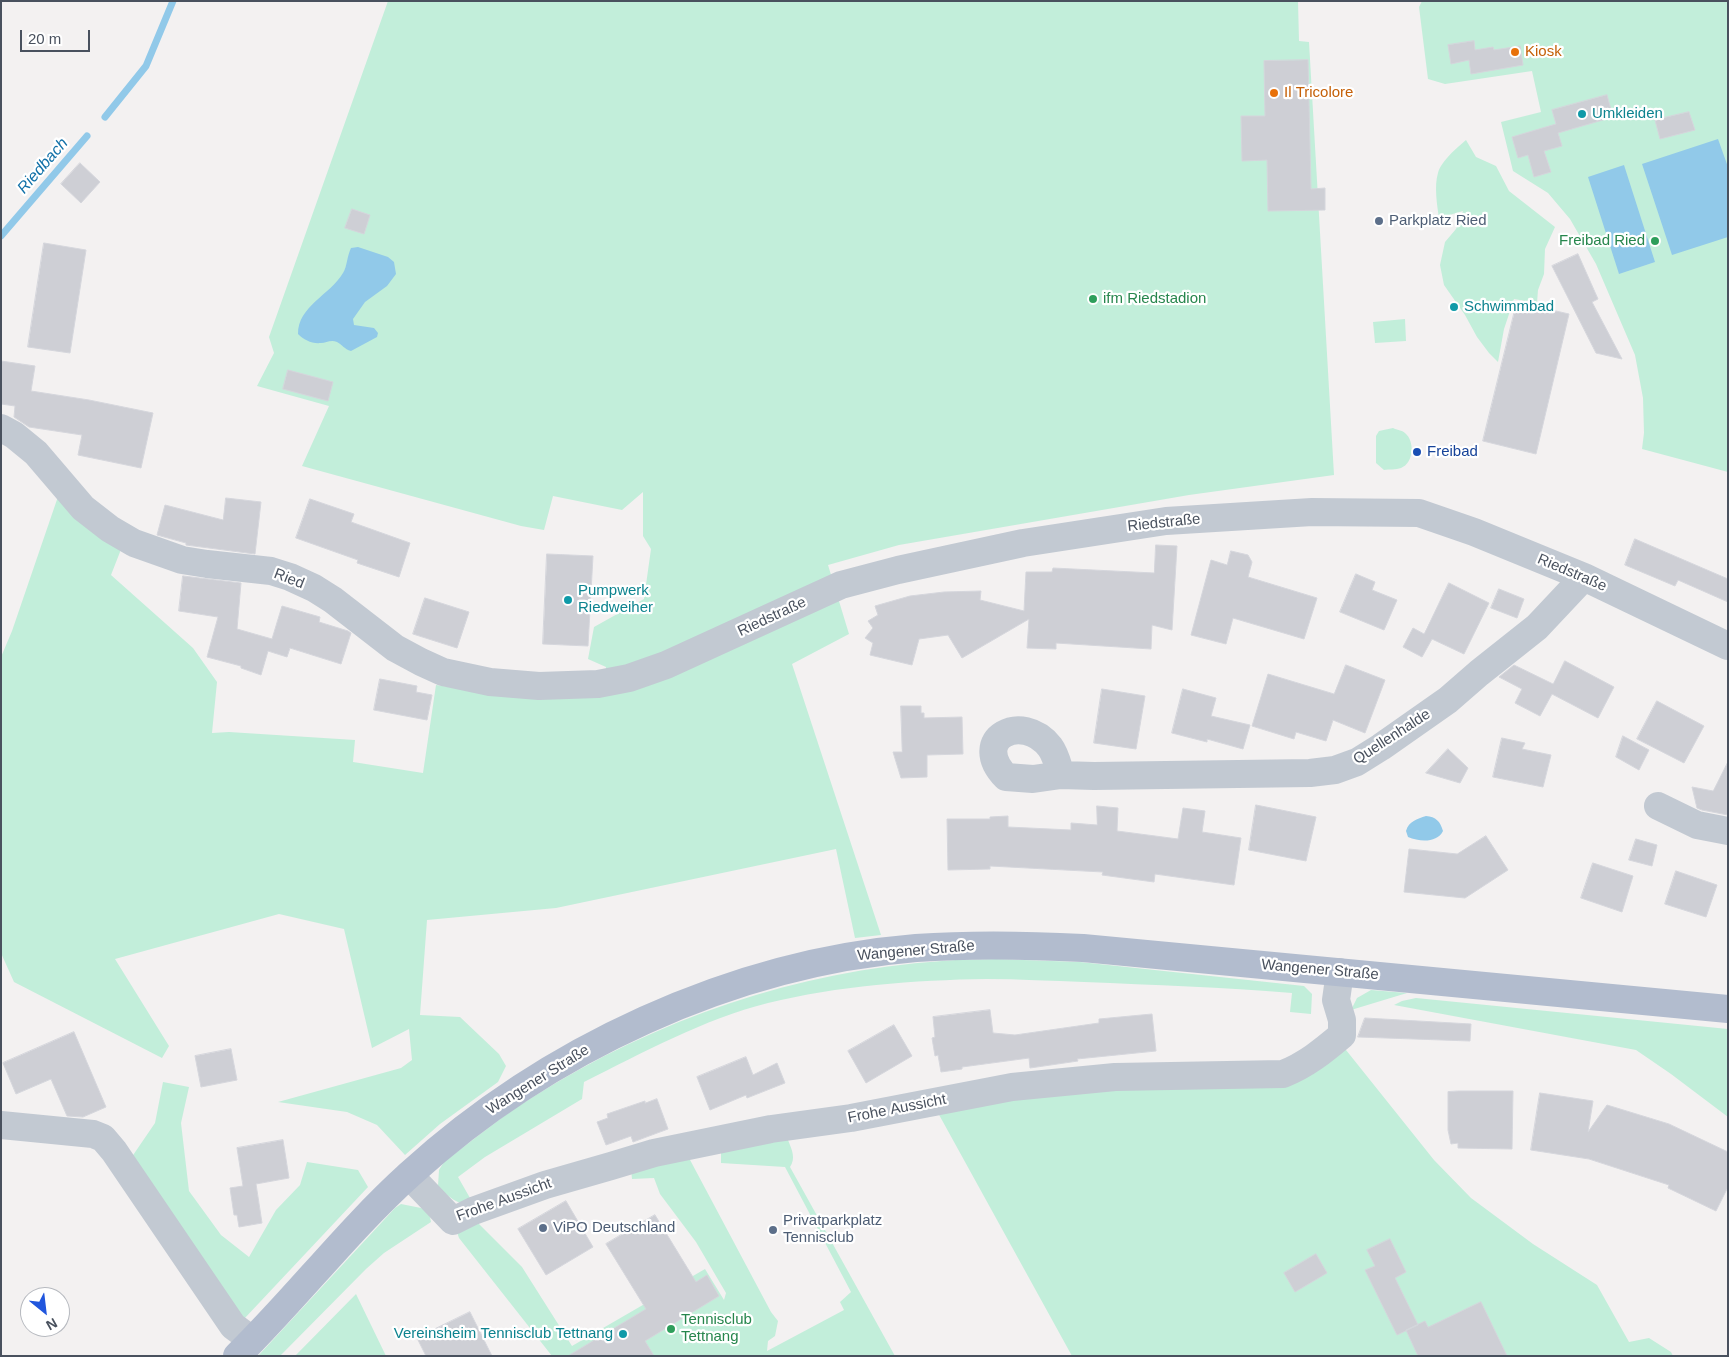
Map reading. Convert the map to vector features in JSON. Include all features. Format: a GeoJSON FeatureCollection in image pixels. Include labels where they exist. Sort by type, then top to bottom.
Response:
{"type":"FeatureCollection","features":[{"type":"Feature","properties":{"kind":"main road","name":"Wangener Straße"},"geometry":{"type":"LineString","coordinates":[[245,1348],[408,1175],[441,1146],[531,1082],[595,1044],[636,1024],[712,994],[828,961],[914,948],[1008,944],[1084,948],[1728,1009]]}},
{"type":"Feature","properties":{"kind":"street","name":"Ried"},"geometry":{"type":"LineString","coordinates":[[1,428],[14,435],[36,453],[83,508],[110,529],[134,543],[182,560],[271,571],[290,577],[314,588],[333,600],[395,648],[442,672],[490,682],[539,686],[598,684]]}},
{"type":"Feature","properties":{"kind":"street","name":"Riedstraße"},"geometry":{"type":"LineString","coordinates":[[598,684],[629,678],[666,666],[841,585],[898,570],[1023,543],[1166,521],[1312,512],[1419,514],[1474,532],[1584,577],[1728,646]]}},
{"type":"Feature","properties":{"kind":"street","name":"Quellenhalde"},"geometry":{"type":"LineString","coordinates":[[1061,775],[1310,773],[1335,770],[1357,762],[1381,748],[1448,700],[1479,672],[1537,626],[1584,577]]}},
{"type":"Feature","properties":{"kind":"street"},"geometry":{"type":"LineString","coordinates":[[1658,806],[1697,825],[1728,831]]}},
{"type":"Feature","properties":{"kind":"street","name":"Frohe Aussicht"},"geometry":{"type":"LineString","coordinates":[[408,1175],[453,1221],[473,1211],[545,1185],[654,1153],[771,1129],[851,1118],[1012,1088],[1115,1077],[1283,1074],[1300,1067],[1342,1036],[1342,1020],[1336,1000],[1340,972]]}},
{"type":"Feature","properties":{"kind":"street"},"geometry":{"type":"LineString","coordinates":[[1,1125],[93,1134],[103,1138],[114,1151],[233,1326],[245,1348]]}},
{"type":"Feature","properties":{"kind":"green space"},"geometry":{"type":"Polygon","coordinates":[[[388,1],[1298,1],[1299,41],[1309,42],[1334,475],[1189,495],[899,545],[828,565],[849,634],[792,664],[881,935],[855,938],[836,849],[556,908],[427,920],[420,1015],[460,1017],[499,1054],[506,1066],[498,1082],[440,1124],[405,1155],[377,1125],[347,1112],[278,1102],[401,1068],[412,1060],[409,1029],[372,1048],[344,929],[279,914],[115,959],[169,1046],[162,1058],[14,982],[1,953],[1,657],[12,631],[63,482],[127,534],[111,575],[193,648],[217,682],[212,733],[229,732],[355,740],[353,762],[423,773],[436,685],[519,697],[604,693],[606,667],[588,659],[594,627],[644,599],[651,549],[643,536],[643,492],[622,510],[553,496],[544,530],[521,526],[302,466],[329,406],[257,386],[274,353],[269,337],[388,1]]]}},
{"type":"Feature","properties":{"kind":"green space","name":"Freibad Ried"},"geometry":{"type":"Polygon","coordinates":[[[1422,1],[1728,1],[1728,472],[1642,449],[1644,433],[1643,398],[1635,355],[1596,264],[1570,219],[1548,193],[1513,171],[1501,122],[1541,112],[1532,71],[1445,84],[1428,79],[1419,7],[1422,1]]]}},
{"type":"Feature","properties":{"kind":"green space"},"geometry":{"type":"Polygon","coordinates":[[[1466,140],[1476,157],[1496,166],[1509,191],[1555,227],[1545,249],[1544,274],[1538,290],[1537,303],[1514,299],[1504,329],[1498,362],[1477,337],[1465,315],[1444,285],[1440,265],[1445,242],[1456,229],[1463,211],[1439,218],[1436,196],[1437,178],[1440,168],[1446,159],[1466,140]]]}},
{"type":"Feature","properties":{"kind":"green space"},"geometry":{"type":"Polygon","coordinates":[[[1405,319],[1406,341],[1375,343],[1373,322],[1405,319]]]}},
{"type":"Feature","properties":{"kind":"green space"},"geometry":{"type":"Polygon","coordinates":[[[1393,428],[1402,431],[1408,437],[1412,446],[1411,457],[1409,462],[1401,468],[1384,470],[1376,463],[1376,436],[1379,431],[1393,428]]]}},
{"type":"Feature","properties":{"kind":"green space"},"geometry":{"type":"Polygon","coordinates":[[[995,959],[1080,962],[1304,986],[1312,994],[1311,1014],[1290,1012],[1292,993],[1188,986],[1023,980],[986,979],[876,985],[794,997],[744,1010],[697,1027],[584,1082],[582,1099],[485,1157],[458,1177],[474,1205],[463,1204],[454,1200],[438,1186],[439,1170],[444,1162],[510,1112],[580,1069],[628,1044],[678,1022],[781,988],[834,976],[949,960],[995,959]]]}},
{"type":"Feature","properties":{"kind":"green space"},"geometry":{"type":"Polygon","coordinates":[[[1371,990],[1407,993],[1351,1010],[1357,998],[1371,990]]]}},
{"type":"Feature","properties":{"kind":"green space"},"geometry":{"type":"Polygon","coordinates":[[[1416,998],[1728,1029],[1728,1117],[1636,1050],[1394,1005],[1416,998]]]}},
{"type":"Feature","properties":{"kind":"green space"},"geometry":{"type":"Polygon","coordinates":[[[1342,1045],[1434,1160],[1471,1198],[1533,1244],[1597,1285],[1629,1342],[1649,1338],[1671,1352],[1673,1356],[1072,1356],[932,1102],[1283,1074],[1342,1045]]]}},
{"type":"Feature","properties":{"kind":"green space"},"geometry":{"type":"Polygon","coordinates":[[[163,1082],[189,1087],[181,1123],[189,1191],[221,1235],[249,1257],[276,1210],[300,1185],[307,1162],[358,1170],[368,1187],[244,1319],[127,1164],[155,1123],[163,1082]]]}},
{"type":"Feature","properties":{"kind":"green space"},"geometry":{"type":"Polygon","coordinates":[[[788,1140],[793,1157],[790,1167],[895,1356],[552,1356],[459,1238],[455,1226],[472,1217],[522,1267],[572,1346],[705,1269],[724,1300],[726,1293],[696,1242],[660,1194],[654,1178],[632,1179],[631,1168],[689,1158],[771,1312],[778,1321],[775,1336],[768,1341],[767,1351],[844,1310],[840,1302],[851,1292],[785,1167],[721,1163],[721,1151],[738,1144],[788,1140]]]}},
{"type":"Feature","properties":{"kind":"green space"},"geometry":{"type":"Polygon","coordinates":[[[401,1204],[421,1208],[429,1212],[431,1222],[384,1253],[280,1356],[258,1356],[395,1208],[401,1204]]]}},
{"type":"Feature","properties":{"kind":"green space"},"geometry":{"type":"Polygon","coordinates":[[[356,1294],[386,1356],[295,1356],[356,1294]]]}},
{"type":"Feature","properties":{"kind":"water"},"geometry":{"type":"Polygon","coordinates":[[[1718,139],[1728,167],[1728,237],[1672,255],[1642,164],[1718,139]]]}},
{"type":"Feature","properties":{"kind":"water"},"geometry":{"type":"Polygon","coordinates":[[[1624,165],[1655,262],[1619,274],[1588,177],[1624,165]]]}},
{"type":"Feature","properties":{"kind":"water"},"geometry":{"type":"Polygon","coordinates":[[[358,247],[388,257],[394,262],[396,274],[387,286],[365,302],[353,319],[354,325],[374,328],[378,333],[377,337],[351,351],[335,341],[318,343],[306,340],[298,334],[299,324],[303,316],[337,281],[344,271],[351,248],[358,247]]]}},
{"type":"Feature","properties":{"kind":"water"},"geometry":{"type":"Polygon","coordinates":[[[1426,816],[1432,817],[1439,822],[1443,831],[1440,835],[1437,838],[1428,840],[1408,837],[1406,831],[1409,825],[1426,816]]]}},
{"type":"Feature","properties":{"kind":"building"},"geometry":{"type":"Polygon","coordinates":[[[1474,41],[1475,50],[1493,47],[1494,50],[1520,46],[1523,65],[1471,74],[1469,60],[1451,64],[1448,45],[1474,41]]]}},
{"type":"Feature","properties":{"kind":"building"},"geometry":{"type":"Polygon","coordinates":[[[1308,60],[1311,189],[1325,188],[1325,210],[1268,211],[1267,160],[1242,161],[1241,116],[1265,116],[1264,61],[1308,60]]]}},
{"type":"Feature","properties":{"kind":"building"},"geometry":{"type":"Polygon","coordinates":[[[1607,95],[1613,117],[1558,133],[1562,146],[1544,151],[1551,172],[1534,177],[1528,155],[1518,158],[1512,137],[1556,124],[1552,110],[1607,95]]]}},
{"type":"Feature","properties":{"kind":"building","name":"Umkleiden"},"geometry":{"type":"Polygon","coordinates":[[[1689,112],[1695,130],[1660,139],[1655,120],[1689,112]]]}},
{"type":"Feature","properties":{"kind":"building"},"geometry":{"type":"Polygon","coordinates":[[[80,163],[100,182],[81,203],[61,184],[80,163]]]}},
{"type":"Feature","properties":{"kind":"building"},"geometry":{"type":"Polygon","coordinates":[[[352,209],[370,215],[364,234],[345,228],[352,209]]]}},
{"type":"Feature","properties":{"kind":"building"},"geometry":{"type":"Polygon","coordinates":[[[44,243],[86,250],[70,353],[28,347],[44,243]]]}},
{"type":"Feature","properties":{"kind":"building"},"geometry":{"type":"Polygon","coordinates":[[[1578,254],[1598,299],[1592,302],[1622,359],[1596,353],[1552,266],[1578,254]]]}},
{"type":"Feature","properties":{"kind":"building"},"geometry":{"type":"Polygon","coordinates":[[[1517,302],[1569,314],[1536,454],[1483,441],[1517,302]]]}},
{"type":"Feature","properties":{"kind":"building"},"geometry":{"type":"Polygon","coordinates":[[[1,361],[35,366],[31,391],[153,413],[141,468],[78,455],[82,435],[29,427],[14,417],[15,406],[1,404],[1,361]]]}},
{"type":"Feature","properties":{"kind":"building"},"geometry":{"type":"Polygon","coordinates":[[[288,370],[333,382],[328,401],[283,389],[288,370]]]}},
{"type":"Feature","properties":{"kind":"building"},"geometry":{"type":"Polygon","coordinates":[[[226,498],[261,502],[255,554],[186,545],[186,543],[157,535],[165,505],[223,520],[226,498]]]}},
{"type":"Feature","properties":{"kind":"building"},"geometry":{"type":"Polygon","coordinates":[[[310,499],[354,514],[351,522],[410,543],[399,577],[357,563],[358,560],[296,538],[310,499]]]}},
{"type":"Feature","properties":{"kind":"building"},"geometry":{"type":"Polygon","coordinates":[[[1635,539],[1728,579],[1728,602],[1678,580],[1675,586],[1625,565],[1635,539]]]}},
{"type":"Feature","properties":{"kind":"building"},"geometry":{"type":"Polygon","coordinates":[[[1156,545],[1177,546],[1172,630],[1152,625],[1151,649],[1056,643],[1056,649],[1027,648],[1029,619],[962,658],[948,635],[919,639],[912,665],[870,655],[873,643],[865,638],[873,628],[868,621],[878,615],[875,606],[910,596],[944,592],[981,591],[980,600],[1024,611],[1026,572],[1052,572],[1053,568],[1154,573],[1156,545]]]}},
{"type":"Feature","properties":{"kind":"building"},"geometry":{"type":"Polygon","coordinates":[[[1231,551],[1248,555],[1252,562],[1248,577],[1317,598],[1304,639],[1233,618],[1226,644],[1191,635],[1211,560],[1227,565],[1231,551]]]}},
{"type":"Feature","properties":{"kind":"building","name":"Pumpwerk Riedweiher"},"geometry":{"type":"Polygon","coordinates":[[[547,554],[593,556],[588,646],[543,644],[547,554]]]}},
{"type":"Feature","properties":{"kind":"building"},"geometry":{"type":"Polygon","coordinates":[[[1356,574],[1375,582],[1372,590],[1397,600],[1384,630],[1340,612],[1356,574]]]}},
{"type":"Feature","properties":{"kind":"building"},"geometry":{"type":"Polygon","coordinates":[[[183,576],[241,583],[237,629],[272,639],[282,606],[320,617],[319,622],[348,631],[351,633],[341,664],[290,648],[287,657],[268,651],[261,675],[241,668],[241,666],[207,657],[218,617],[179,611],[183,576]]]}},
{"type":"Feature","properties":{"kind":"building"},"geometry":{"type":"Polygon","coordinates":[[[1449,583],[1489,603],[1464,654],[1432,639],[1422,657],[1403,647],[1413,628],[1424,634],[1449,583]]]}},
{"type":"Feature","properties":{"kind":"building"},"geometry":{"type":"Polygon","coordinates":[[[1499,589],[1524,599],[1517,618],[1491,608],[1499,589]]]}},
{"type":"Feature","properties":{"kind":"building"},"geometry":{"type":"Polygon","coordinates":[[[425,598],[469,612],[457,648],[413,634],[425,598]]]}},
{"type":"Feature","properties":{"kind":"building"},"geometry":{"type":"Polygon","coordinates":[[[1565,661],[1614,687],[1598,718],[1552,694],[1540,716],[1515,703],[1522,689],[1499,677],[1514,665],[1553,684],[1565,661]]]}},
{"type":"Feature","properties":{"kind":"building"},"geometry":{"type":"Polygon","coordinates":[[[1346,665],[1385,680],[1365,733],[1333,720],[1326,741],[1296,732],[1294,739],[1252,726],[1268,674],[1334,694],[1346,665]]]}},
{"type":"Feature","properties":{"kind":"building"},"geometry":{"type":"Polygon","coordinates":[[[380,679],[417,686],[416,692],[432,695],[427,720],[374,710],[380,679]]]}},
{"type":"Feature","properties":{"kind":"building"},"geometry":{"type":"Polygon","coordinates":[[[1102,689],[1145,696],[1136,749],[1094,743],[1102,689]]]}},
{"type":"Feature","properties":{"kind":"building"},"geometry":{"type":"Polygon","coordinates":[[[1183,689],[1216,698],[1211,716],[1250,725],[1243,749],[1207,739],[1207,742],[1172,733],[1183,689]]]}},
{"type":"Feature","properties":{"kind":"building"},"geometry":{"type":"Polygon","coordinates":[[[1657,701],[1704,726],[1684,763],[1637,739],[1657,701]]]}},
{"type":"Feature","properties":{"kind":"building"},"geometry":{"type":"Polygon","coordinates":[[[901,706],[921,706],[921,713],[924,713],[924,718],[962,717],[963,754],[927,755],[927,777],[901,778],[893,752],[902,752],[901,706]]]}},
{"type":"Feature","properties":{"kind":"building"},"geometry":{"type":"Polygon","coordinates":[[[1623,736],[1649,750],[1639,770],[1616,757],[1623,736]]]}},
{"type":"Feature","properties":{"kind":"building"},"geometry":{"type":"Polygon","coordinates":[[[1502,738],[1525,743],[1522,749],[1551,755],[1543,787],[1493,777],[1502,738]]]}},
{"type":"Feature","properties":{"kind":"building"},"geometry":{"type":"Polygon","coordinates":[[[1448,749],[1468,768],[1460,783],[1426,773],[1448,749]]]}},
{"type":"Feature","properties":{"kind":"building"},"geometry":{"type":"Polygon","coordinates":[[[1728,762],[1728,815],[1697,808],[1692,787],[1713,791],[1728,762]]]}},
{"type":"Feature","properties":{"kind":"building"},"geometry":{"type":"Polygon","coordinates":[[[1256,805],[1316,817],[1306,861],[1249,850],[1256,805]]]}},
{"type":"Feature","properties":{"kind":"building"},"geometry":{"type":"Polygon","coordinates":[[[1097,806],[1118,808],[1117,831],[1178,839],[1183,808],[1205,811],[1202,832],[1241,838],[1234,885],[1155,874],[1154,882],[1102,875],[1103,872],[990,866],[990,869],[948,870],[947,819],[990,819],[990,817],[1008,816],[1008,827],[1071,830],[1071,823],[1097,825],[1097,806]]]}},
{"type":"Feature","properties":{"kind":"building"},"geometry":{"type":"Polygon","coordinates":[[[1486,836],[1508,870],[1465,898],[1404,892],[1409,849],[1457,854],[1486,836]]]}},
{"type":"Feature","properties":{"kind":"building"},"geometry":{"type":"Polygon","coordinates":[[[1636,839],[1657,845],[1652,866],[1629,860],[1636,839]]]}},
{"type":"Feature","properties":{"kind":"building"},"geometry":{"type":"Polygon","coordinates":[[[1593,863],[1633,876],[1622,912],[1581,898],[1593,863]]]}},
{"type":"Feature","properties":{"kind":"building"},"geometry":{"type":"Polygon","coordinates":[[[1676,871],[1717,885],[1706,917],[1665,904],[1676,871]]]}},
{"type":"Feature","properties":{"kind":"building"},"geometry":{"type":"Polygon","coordinates":[[[990,1010],[993,1033],[1015,1035],[1099,1023],[1099,1019],[1152,1014],[1156,1051],[1077,1059],[1078,1061],[1030,1068],[1029,1058],[962,1067],[962,1069],[941,1072],[938,1055],[935,1056],[932,1038],[935,1037],[933,1017],[990,1010]]]}},
{"type":"Feature","properties":{"kind":"building"},"geometry":{"type":"Polygon","coordinates":[[[1365,1018],[1471,1024],[1470,1041],[1358,1037],[1365,1018]]]}},
{"type":"Feature","properties":{"kind":"building"},"geometry":{"type":"Polygon","coordinates":[[[894,1025],[912,1056],[866,1083],[848,1051],[894,1025]]]}},
{"type":"Feature","properties":{"kind":"building"},"geometry":{"type":"Polygon","coordinates":[[[74,1032],[106,1107],[83,1117],[67,1116],[51,1079],[16,1094],[3,1063],[74,1032]]]}},
{"type":"Feature","properties":{"kind":"building"},"geometry":{"type":"Polygon","coordinates":[[[231,1049],[237,1080],[201,1087],[195,1056],[231,1049]]]}},
{"type":"Feature","properties":{"kind":"building"},"geometry":{"type":"Polygon","coordinates":[[[746,1057],[753,1075],[777,1063],[785,1083],[747,1098],[746,1095],[710,1110],[697,1077],[746,1057]]]}},
{"type":"Feature","properties":{"kind":"building"},"geometry":{"type":"Polygon","coordinates":[[[1513,1091],[1512,1149],[1458,1148],[1458,1143],[1451,1144],[1448,1130],[1448,1092],[1513,1091]]]}},
{"type":"Feature","properties":{"kind":"building"},"geometry":{"type":"Polygon","coordinates":[[[1540,1093],[1593,1101],[1588,1132],[1607,1105],[1669,1124],[1728,1152],[1728,1187],[1716,1211],[1668,1188],[1669,1185],[1589,1159],[1531,1150],[1540,1093]]]}},
{"type":"Feature","properties":{"kind":"building"},"geometry":{"type":"Polygon","coordinates":[[[657,1099],[668,1129],[633,1142],[631,1136],[606,1145],[597,1122],[608,1118],[607,1114],[645,1101],[645,1103],[657,1099]]]}},
{"type":"Feature","properties":{"kind":"building"},"geometry":{"type":"Polygon","coordinates":[[[283,1140],[289,1178],[256,1184],[262,1223],[239,1227],[237,1215],[234,1215],[230,1188],[243,1186],[237,1148],[283,1140]]]}},
{"type":"Feature","properties":{"kind":"building"},"geometry":{"type":"Polygon","coordinates":[[[566,1201],[593,1247],[546,1275],[518,1229],[566,1201]]]}},
{"type":"Feature","properties":{"kind":"building"},"geometry":{"type":"Polygon","coordinates":[[[655,1215],[696,1282],[707,1275],[719,1296],[645,1341],[654,1356],[568,1356],[646,1309],[606,1244],[655,1215]]]}},
{"type":"Feature","properties":{"kind":"building"},"geometry":{"type":"Polygon","coordinates":[[[1390,1239],[1406,1272],[1395,1278],[1418,1325],[1397,1335],[1365,1270],[1375,1266],[1367,1250],[1390,1239]]]}},
{"type":"Feature","properties":{"kind":"building"},"geometry":{"type":"Polygon","coordinates":[[[1316,1254],[1327,1273],[1295,1292],[1284,1273],[1316,1254]]]}},
{"type":"Feature","properties":{"kind":"building"},"geometry":{"type":"Polygon","coordinates":[[[1481,1302],[1507,1356],[1418,1356],[1406,1330],[1425,1321],[1428,1327],[1481,1302]]]}},
{"type":"Feature","properties":{"kind":"building"},"geometry":{"type":"Polygon","coordinates":[[[470,1312],[492,1356],[426,1356],[417,1338],[470,1312]]]}},
{"type":"Feature","properties":{"kind":"waterway","name":"Riedbach"},"geometry":{"type":"LineString","coordinates":[[105,117],[146,66],[173,1]]}},
{"type":"Feature","properties":{"kind":"waterway","name":"Riedbach"},"geometry":{"type":"LineString","coordinates":[[1,236],[87,136]]}},
{"type":"Feature","properties":{"kind":"place","name":"Kiosk"},"geometry":{"type":"Point","coordinates":[1515,52]}},
{"type":"Feature","properties":{"kind":"place","name":"Il Tricolore"},"geometry":{"type":"Point","coordinates":[1274,93]}},
{"type":"Feature","properties":{"kind":"place","name":"Umkleiden"},"geometry":{"type":"Point","coordinates":[1582,114]}},
{"type":"Feature","properties":{"kind":"place","name":"Parkplatz Ried"},"geometry":{"type":"Point","coordinates":[1379,221]}},
{"type":"Feature","properties":{"kind":"place","name":"Freibad Ried"},"geometry":{"type":"Point","coordinates":[1655,241]}},
{"type":"Feature","properties":{"kind":"place","name":"ifm Riedstadion"},"geometry":{"type":"Point","coordinates":[1093,299]}},
{"type":"Feature","properties":{"kind":"place","name":"Schwimmbad"},"geometry":{"type":"Point","coordinates":[1454,307]}},
{"type":"Feature","properties":{"kind":"place","name":"Freibad"},"geometry":{"type":"Point","coordinates":[1417,452]}},
{"type":"Feature","properties":{"kind":"place","name":"Pumpwerk Riedweiher"},"geometry":{"type":"Point","coordinates":[568,600]}},
{"type":"Feature","properties":{"kind":"place","name":"ViPO Deutschland"},"geometry":{"type":"Point","coordinates":[543,1228]}},
{"type":"Feature","properties":{"kind":"place","name":"Privatparkplatz Tennisclub"},"geometry":{"type":"Point","coordinates":[773,1230]}},
{"type":"Feature","properties":{"kind":"place","name":"Tennisclub Tettnang"},"geometry":{"type":"Point","coordinates":[671,1329]}},
{"type":"Feature","properties":{"kind":"place","name":"Vereinsheim Tennisclub Tettnang"},"geometry":{"type":"Point","coordinates":[623,1334]}}]}
